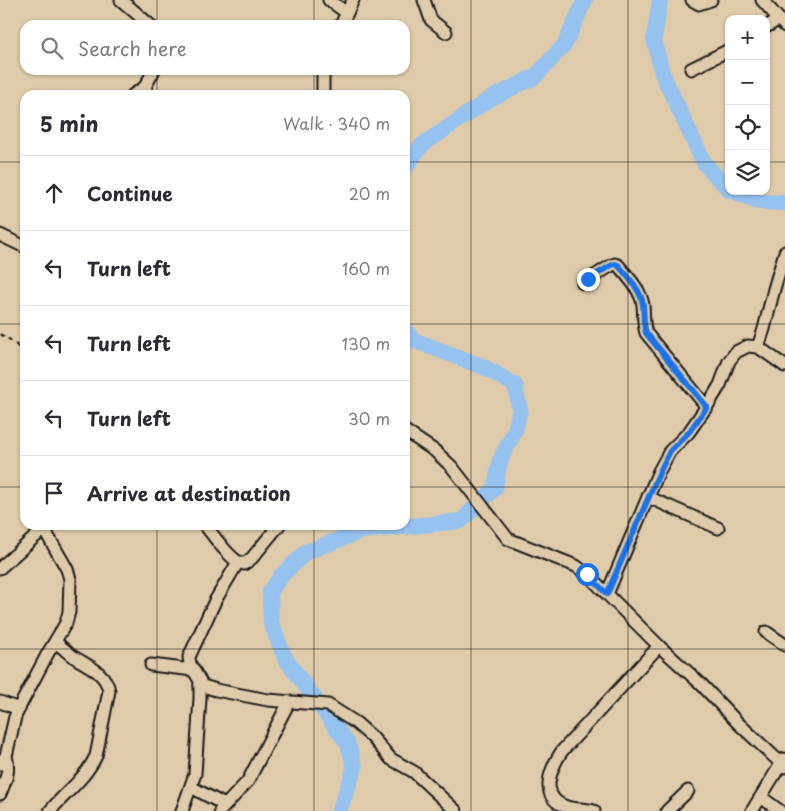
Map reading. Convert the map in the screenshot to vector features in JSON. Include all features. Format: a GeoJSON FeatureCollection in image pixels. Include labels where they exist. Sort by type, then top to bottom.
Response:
{"type":"FeatureCollection","features":[{"type":"Feature","properties":{"kind":"street"},"geometry":{"type":"LineString","coordinates":[[121,0],[144,20]]}},
{"type":"Feature","properties":{"kind":"street"},"geometry":{"type":"LineString","coordinates":[[329,0],[347,13]]}},
{"type":"Feature","properties":{"kind":"street"},"geometry":{"type":"LineString","coordinates":[[344,20],[353,0]]}},
{"type":"Feature","properties":{"kind":"street"},"geometry":{"type":"LineString","coordinates":[[424,0],[431,20],[446,32]]}},
{"type":"Feature","properties":{"kind":"street"},"geometry":{"type":"LineString","coordinates":[[692,0],[699,4],[711,0]]}},
{"type":"Feature","properties":{"kind":"street"},"geometry":{"type":"LineString","coordinates":[[762,0],[782,23]]}},
{"type":"Feature","properties":{"kind":"street"},"geometry":{"type":"LineString","coordinates":[[692,69],[725,52]]}},
{"type":"Feature","properties":{"kind":"street"},"geometry":{"type":"LineString","coordinates":[[147,90],[152,75]]}},
{"type":"Feature","properties":{"kind":"street"},"geometry":{"type":"LineString","coordinates":[[323,75],[323,90]]}},
{"type":"Feature","properties":{"kind":"street"},"geometry":{"type":"LineString","coordinates":[[0,235],[20,245]]}},
{"type":"Feature","properties":{"kind":"street"},"geometry":{"type":"LineString","coordinates":[[758,347],[781,280],[785,252]]}},
{"type":"Feature","properties":{"kind":"street"},"geometry":{"type":"LineString","coordinates":[[583,283],[612,265],[618,265],[637,289],[643,303],[646,333],[707,407]]}},
{"type":"Feature","properties":{"kind":"street"},"geometry":{"type":"LineString","coordinates":[[607,594],[648,497],[670,451],[689,432],[707,407],[720,385],[729,361],[742,348],[748,346],[758,347],[785,366]]}},
{"type":"Feature","properties":{"kind":"street"},"geometry":{"type":"LineString","coordinates":[[410,434],[435,451],[452,467],[508,539],[576,566],[587,574],[658,646],[701,684],[727,713],[784,763],[752,811]]}},
{"type":"Feature","properties":{"kind":"street"},"geometry":{"type":"LineString","coordinates":[[648,497],[718,528]]}},
{"type":"Feature","properties":{"kind":"street"},"geometry":{"type":"LineString","coordinates":[[0,568],[41,530]]}},
{"type":"Feature","properties":{"kind":"street"},"geometry":{"type":"LineString","coordinates":[[0,794],[8,777],[8,769],[3,760],[15,717],[66,623],[69,612],[70,579],[62,558],[46,530]]}},
{"type":"Feature","properties":{"kind":"street"},"geometry":{"type":"LineString","coordinates":[[209,530],[238,562],[244,564],[248,562],[275,530]]}},
{"type":"Feature","properties":{"kind":"street"},"geometry":{"type":"LineString","coordinates":[[182,811],[195,774],[200,685],[197,674],[190,664],[189,657],[215,601],[238,562]]}},
{"type":"Feature","properties":{"kind":"street"},"geometry":{"type":"LineString","coordinates":[[766,632],[785,645]]}},
{"type":"Feature","properties":{"kind":"street"},"geometry":{"type":"LineString","coordinates":[[50,811],[85,776],[91,766],[98,747],[108,691],[106,683],[94,669],[71,655],[55,642]]}},
{"type":"Feature","properties":{"kind":"street"},"geometry":{"type":"LineString","coordinates":[[594,811],[566,806],[555,801],[548,785],[552,770],[562,751],[658,646]]}},
{"type":"Feature","properties":{"kind":"street"},"geometry":{"type":"LineString","coordinates":[[151,665],[193,670]]}},
{"type":"Feature","properties":{"kind":"street"},"geometry":{"type":"LineString","coordinates":[[200,685],[268,700],[328,705],[356,722],[391,759],[414,772],[456,811]]}},
{"type":"Feature","properties":{"kind":"street"},"geometry":{"type":"LineString","coordinates":[[0,702],[19,709]]}},
{"type":"Feature","properties":{"kind":"street"},"geometry":{"type":"LineString","coordinates":[[191,787],[223,808],[248,781],[289,702]]}},
{"type":"Feature","properties":{"kind":"street"},"geometry":{"type":"LineString","coordinates":[[667,811],[688,791]]}},
{"type":"Feature","properties":{"kind":"street"},"geometry":{"type":"LineString","coordinates":[[761,797],[780,811]]}},
{"type":"Feature","properties":{"kind":"path"},"geometry":{"type":"LineString","coordinates":[[0,334],[20,348]]}},
{"type":"Feature","properties":{"kind":"waterway"},"geometry":{"type":"LineString","coordinates":[[410,161],[422,145],[488,100],[536,76],[565,44],[585,0]]}},
{"type":"Feature","properties":{"kind":"waterway"},"geometry":{"type":"LineString","coordinates":[[660,0],[654,39],[662,73],[704,163],[725,186]]}},
{"type":"Feature","properties":{"kind":"waterway"},"geometry":{"type":"LineString","coordinates":[[743,195],[761,202],[785,203]]}},
{"type":"Feature","properties":{"kind":"waterway"},"geometry":{"type":"LineString","coordinates":[[410,336],[413,340],[484,367],[515,385],[520,410],[515,430],[500,461],[495,488],[461,521],[410,526]]}},
{"type":"Feature","properties":{"kind":"waterway"},"geometry":{"type":"LineString","coordinates":[[339,811],[355,768],[348,744],[285,658],[271,623],[270,592],[281,576],[306,552],[362,531],[372,530]]}},
{"type":"Feature","properties":{"kind":"route"},"geometry":{"type":"LineString","coordinates":[[587,574],[607,594],[670,451],[689,432],[707,407],[646,333],[643,303],[637,289],[618,265],[612,265],[588,279]]}}]}
